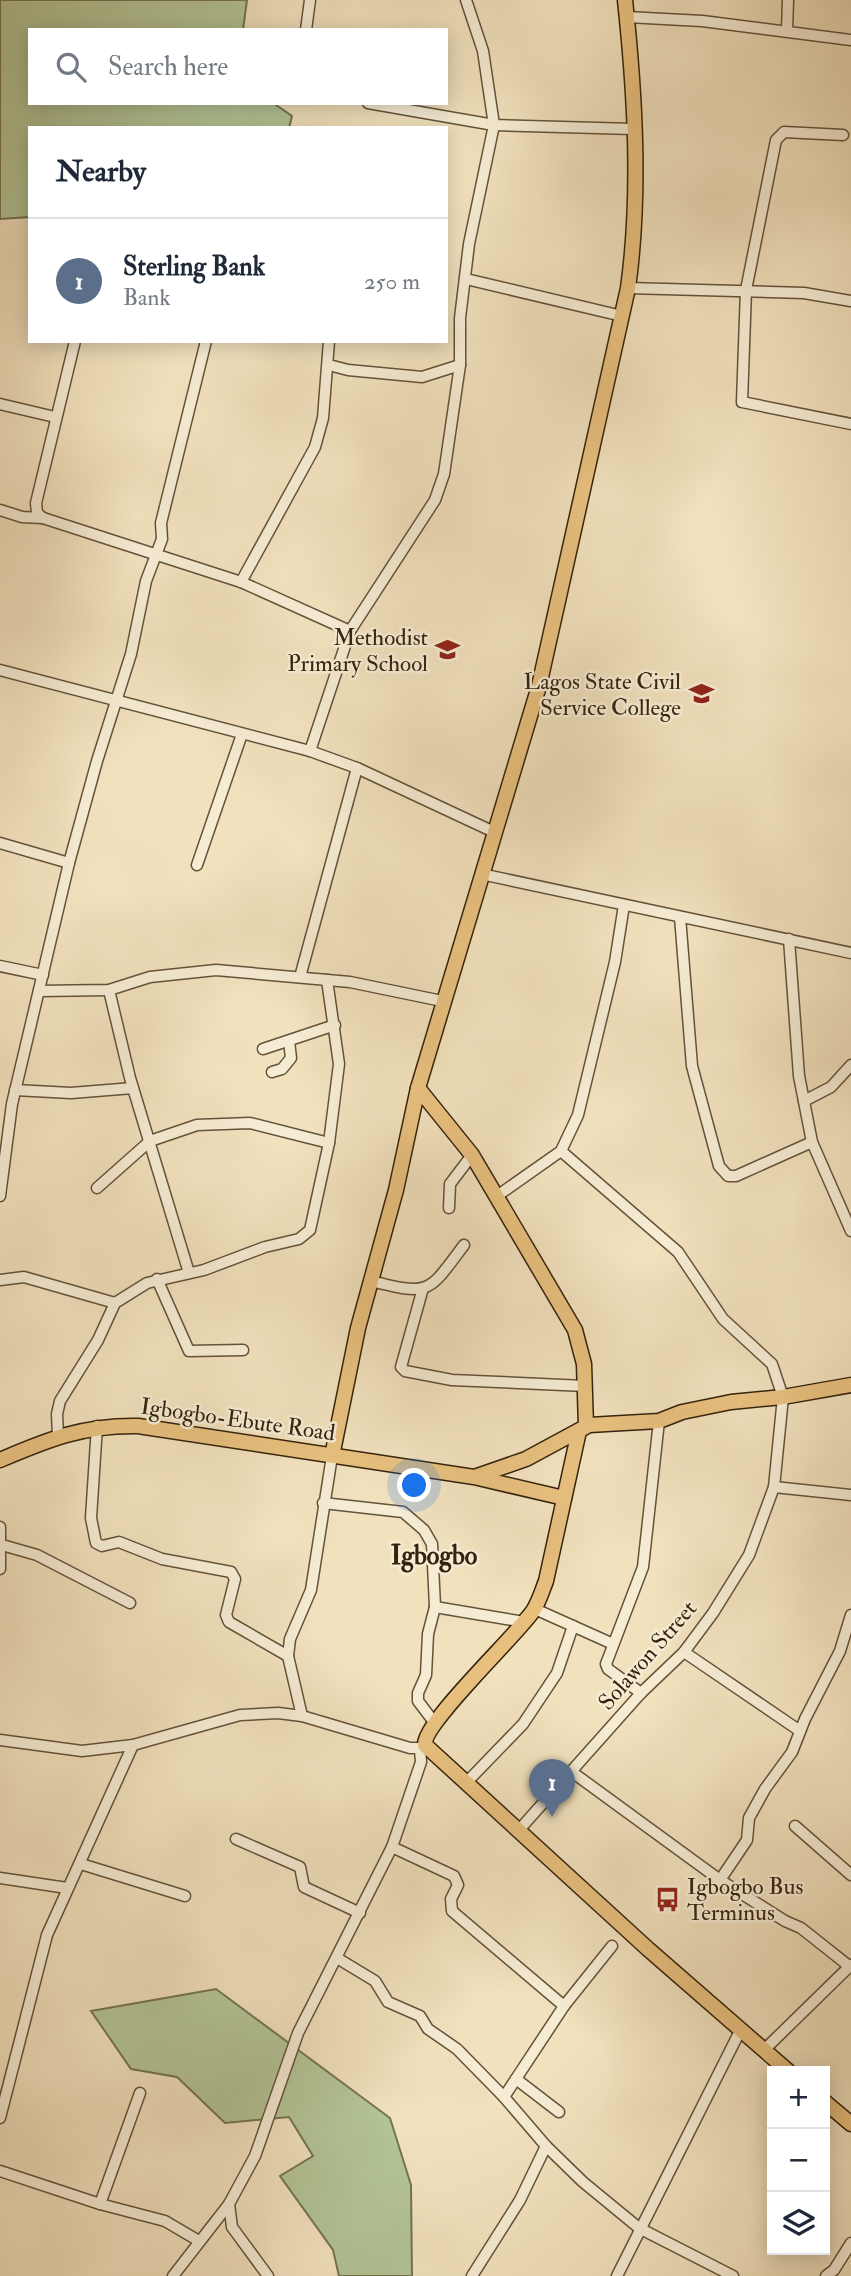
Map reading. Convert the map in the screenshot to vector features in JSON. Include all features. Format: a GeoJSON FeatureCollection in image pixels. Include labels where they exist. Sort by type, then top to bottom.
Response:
{"type":"FeatureCollection","features":[{"type":"Feature","properties":{"kind":"main road"},"geometry":{"type":"LineString","coordinates":[[332,1456],[348,1372],[418,1088],[539,686],[628,288],[635,242],[633,129],[625,0]]}},
{"type":"Feature","properties":{"kind":"main road"},"geometry":{"type":"LineString","coordinates":[[418,1088],[472,1155],[575,1330],[583,1364],[585,1391],[582,1429],[546,1581],[535,1609],[434,1722],[426,1735],[424,1748],[782,2066]]}},
{"type":"Feature","properties":{"kind":"main road"},"geometry":{"type":"LineString","coordinates":[[582,1429],[659,1421],[682,1412],[731,1402],[783,1397],[851,1385]]}},
{"type":"Feature","properties":{"kind":"main road","name":"Igbogbo-Ebute Road"},"geometry":{"type":"LineString","coordinates":[[0,1460],[58,1436],[97,1426],[138,1426],[474,1477],[564,1497]]}},
{"type":"Feature","properties":{"kind":"main road","name":"Igbogbo-Ebute Road"},"geometry":{"type":"LineString","coordinates":[[474,1477],[526,1459],[582,1429]]}},
{"type":"Feature","properties":{"kind":"main road"},"geometry":{"type":"LineString","coordinates":[[830,2106],[851,2124]]}},
{"type":"Feature","properties":{"kind":"street"},"geometry":{"type":"LineString","coordinates":[[306,28],[310,0]]}},
{"type":"Feature","properties":{"kind":"street"},"geometry":{"type":"LineString","coordinates":[[310,751],[350,631],[435,500],[444,474],[460,365],[460,318],[470,244],[494,125],[483,51],[466,0]]}},
{"type":"Feature","properties":{"kind":"street"},"geometry":{"type":"LineString","coordinates":[[787,31],[788,0]]}},
{"type":"Feature","properties":{"kind":"street"},"geometry":{"type":"LineString","coordinates":[[627,17],[787,31],[851,40]]}},
{"type":"Feature","properties":{"kind":"street"},"geometry":{"type":"LineString","coordinates":[[379,105],[494,125],[633,129]]}},
{"type":"Feature","properties":{"kind":"street"},"geometry":{"type":"LineString","coordinates":[[843,135],[779,134],[746,290],[742,402],[851,424]]}},
{"type":"Feature","properties":{"kind":"street"},"geometry":{"type":"LineString","coordinates":[[466,279],[622,316]]}},
{"type":"Feature","properties":{"kind":"street"},"geometry":{"type":"LineString","coordinates":[[628,288],[804,293],[851,301]]}},
{"type":"Feature","properties":{"kind":"street"},"geometry":{"type":"LineString","coordinates":[[448,319],[460,318]]}},
{"type":"Feature","properties":{"kind":"street"},"geometry":{"type":"LineString","coordinates":[[43,518],[37,513],[36,503],[74,343]]}},
{"type":"Feature","properties":{"kind":"street"},"geometry":{"type":"LineString","coordinates":[[0,1196],[12,1104],[69,863],[97,761],[119,700],[146,581],[162,539],[161,523],[171,477],[205,343]]}},
{"type":"Feature","properties":{"kind":"street"},"geometry":{"type":"LineString","coordinates":[[241,582],[315,447],[323,418],[329,343]]}},
{"type":"Feature","properties":{"kind":"street"},"geometry":{"type":"LineString","coordinates":[[329,365],[348,370],[422,377],[460,365]]}},
{"type":"Feature","properties":{"kind":"street"},"geometry":{"type":"LineString","coordinates":[[0,404],[55,418]]}},
{"type":"Feature","properties":{"kind":"street"},"geometry":{"type":"LineString","coordinates":[[0,510],[22,517],[43,518],[241,582],[350,631]]}},
{"type":"Feature","properties":{"kind":"street"},"geometry":{"type":"LineString","coordinates":[[0,670],[310,751],[357,768],[494,832]]}},
{"type":"Feature","properties":{"kind":"street"},"geometry":{"type":"LineString","coordinates":[[197,864],[242,734]]}},
{"type":"Feature","properties":{"kind":"street"},"geometry":{"type":"LineString","coordinates":[[300,977],[357,768]]}},
{"type":"Feature","properties":{"kind":"street"},"geometry":{"type":"LineString","coordinates":[[0,843],[69,863]]}},
{"type":"Feature","properties":{"kind":"street"},"geometry":{"type":"LineString","coordinates":[[481,874],[851,953]]}},
{"type":"Feature","properties":{"kind":"street"},"geometry":{"type":"LineString","coordinates":[[497,1196],[561,1151],[578,1115],[615,962],[624,905]]}},
{"type":"Feature","properties":{"kind":"street"},"geometry":{"type":"LineString","coordinates":[[680,917],[692,1066],[719,1166],[728,1175],[736,1177],[812,1142]]}},
{"type":"Feature","properties":{"kind":"street"},"geometry":{"type":"LineString","coordinates":[[789,940],[803,1101],[812,1142],[851,1231]]}},
{"type":"Feature","properties":{"kind":"street"},"geometry":{"type":"LineString","coordinates":[[0,966],[43,975]]}},
{"type":"Feature","properties":{"kind":"street"},"geometry":{"type":"LineString","coordinates":[[39,991],[109,990],[150,977],[216,970],[350,982],[442,1001]]}},
{"type":"Feature","properties":{"kind":"street"},"geometry":{"type":"LineString","coordinates":[[58,1436],[57,1414],[60,1401],[98,1340],[115,1303],[158,1279],[189,1273],[299,1239],[307,1233],[329,1143],[339,1064],[327,981]]}},
{"type":"Feature","properties":{"kind":"street"},"geometry":{"type":"LineString","coordinates":[[109,990],[133,1088],[189,1273]]}},
{"type":"Feature","properties":{"kind":"street"},"geometry":{"type":"LineString","coordinates":[[263,1049],[334,1025]]}},
{"type":"Feature","properties":{"kind":"street"},"geometry":{"type":"LineString","coordinates":[[272,1072],[282,1069],[291,1058],[289,1041]]}},
{"type":"Feature","properties":{"kind":"street"},"geometry":{"type":"LineString","coordinates":[[803,1101],[831,1087],[851,1065]]}},
{"type":"Feature","properties":{"kind":"street"},"geometry":{"type":"LineString","coordinates":[[15,1090],[71,1093],[133,1088]]}},
{"type":"Feature","properties":{"kind":"street"},"geometry":{"type":"LineString","coordinates":[[0,1099],[12,1104]]}},
{"type":"Feature","properties":{"kind":"street"},"geometry":{"type":"LineString","coordinates":[[97,1188],[150,1141],[197,1125],[250,1123],[329,1143]]}},
{"type":"Feature","properties":{"kind":"street"},"geometry":{"type":"LineString","coordinates":[[561,1151],[678,1252],[723,1318],[772,1364],[783,1397]]}},
{"type":"Feature","properties":{"kind":"street"},"geometry":{"type":"LineString","coordinates":[[449,1208],[450,1184],[472,1155]]}},
{"type":"Feature","properties":{"kind":"street"},"geometry":{"type":"LineString","coordinates":[[371,1281],[406,1290],[423,1288],[440,1280],[464,1245]]}},
{"type":"Feature","properties":{"kind":"street"},"geometry":{"type":"LineString","coordinates":[[0,1280],[24,1277],[115,1303]]}},
{"type":"Feature","properties":{"kind":"street"},"geometry":{"type":"LineString","coordinates":[[158,1279],[178,1322],[186,1348],[196,1352],[243,1350]]}},
{"type":"Feature","properties":{"kind":"street"},"geometry":{"type":"LineString","coordinates":[[423,1288],[401,1367],[405,1371],[452,1380],[585,1391]]}},
{"type":"Feature","properties":{"kind":"street","name":"Solawon Street"},"geometry":{"type":"LineString","coordinates":[[519,1830],[641,1693],[684,1652],[713,1613],[749,1555],[774,1487],[783,1397]]}},
{"type":"Feature","properties":{"kind":"street"},"geometry":{"type":"LineString","coordinates":[[641,1693],[608,1669],[606,1664],[643,1567],[659,1421]]}},
{"type":"Feature","properties":{"kind":"street"},"geometry":{"type":"LineString","coordinates":[[97,1426],[91,1518],[96,1542],[102,1546],[118,1542],[162,1559],[231,1572],[235,1579],[226,1615],[229,1622],[288,1656]]}},
{"type":"Feature","properties":{"kind":"street"},"geometry":{"type":"LineString","coordinates":[[302,1716],[288,1656],[290,1639],[311,1590],[332,1456]]}},
{"type":"Feature","properties":{"kind":"street"},"geometry":{"type":"LineString","coordinates":[[774,1487],[851,1495]]}},
{"type":"Feature","properties":{"kind":"street"},"geometry":{"type":"LineString","coordinates":[[323,1503],[403,1512],[424,1530],[432,1544],[435,1607],[428,1634],[426,1675],[418,1693],[418,1701],[434,1722]]}},
{"type":"Feature","properties":{"kind":"street"},"geometry":{"type":"LineString","coordinates":[[0,1527],[0,1569]]}},
{"type":"Feature","properties":{"kind":"street"},"geometry":{"type":"LineString","coordinates":[[2,1545],[37,1555],[130,1603]]}},
{"type":"Feature","properties":{"kind":"street"},"geometry":{"type":"LineString","coordinates":[[435,1607],[524,1622]]}},
{"type":"Feature","properties":{"kind":"street"},"geometry":{"type":"LineString","coordinates":[[535,1609],[613,1644]]}},
{"type":"Feature","properties":{"kind":"street"},"geometry":{"type":"LineString","coordinates":[[720,1880],[747,1840],[749,1818],[765,1789],[792,1752],[840,1651],[851,1615]]}},
{"type":"Feature","properties":{"kind":"street"},"geometry":{"type":"LineString","coordinates":[[466,1783],[523,1724],[557,1673],[573,1626]]}},
{"type":"Feature","properties":{"kind":"street"},"geometry":{"type":"LineString","coordinates":[[684,1652],[800,1731]]}},
{"type":"Feature","properties":{"kind":"street"},"geometry":{"type":"LineString","coordinates":[[0,1740],[82,1751],[133,1745],[240,1715],[278,1713],[302,1716],[424,1748],[392,1847],[299,2033],[255,2156],[229,2204],[173,2276]]}},
{"type":"Feature","properties":{"kind":"street"},"geometry":{"type":"LineString","coordinates":[[0,2118],[47,1935],[133,1745]]}},
{"type":"Feature","properties":{"kind":"street"},"geometry":{"type":"LineString","coordinates":[[572,1772],[720,1880],[785,1921],[801,1928],[850,1965],[764,2050]]}},
{"type":"Feature","properties":{"kind":"street"},"geometry":{"type":"LineString","coordinates":[[795,1826],[851,1875]]}},
{"type":"Feature","properties":{"kind":"street"},"geometry":{"type":"LineString","coordinates":[[236,1839],[300,1867],[304,1887],[360,1913]]}},
{"type":"Feature","properties":{"kind":"street"},"geometry":{"type":"LineString","coordinates":[[392,1847],[454,1876],[458,1885],[451,1899],[452,1911],[564,2006]]}},
{"type":"Feature","properties":{"kind":"street"},"geometry":{"type":"LineString","coordinates":[[80,1864],[185,1896]]}},
{"type":"Feature","properties":{"kind":"street"},"geometry":{"type":"LineString","coordinates":[[0,1878],[67,1888]]}},
{"type":"Feature","properties":{"kind":"street"},"geometry":{"type":"LineString","coordinates":[[504,2097],[564,2006],[612,1946]]}},
{"type":"Feature","properties":{"kind":"street"},"geometry":{"type":"LineString","coordinates":[[337,1958],[375,1981],[387,2002],[419,2017],[428,2028],[457,2049],[504,2097],[546,2146],[583,2182],[639,2228],[733,2276]]}},
{"type":"Feature","properties":{"kind":"street"},"geometry":{"type":"LineString","coordinates":[[617,2276],[741,2029]]}},
{"type":"Feature","properties":{"kind":"street"},"geometry":{"type":"LineString","coordinates":[[516,2079],[559,2112]]}},
{"type":"Feature","properties":{"kind":"street"},"geometry":{"type":"LineString","coordinates":[[100,2204],[140,2093]]}},
{"type":"Feature","properties":{"kind":"street"},"geometry":{"type":"LineString","coordinates":[[472,2276],[520,2200],[546,2146]]}},
{"type":"Feature","properties":{"kind":"street"},"geometry":{"type":"LineString","coordinates":[[0,2171],[100,2204],[165,2221],[199,2241]]}},
{"type":"Feature","properties":{"kind":"street"},"geometry":{"type":"LineString","coordinates":[[229,2204],[232,2227],[268,2276]]}},
{"type":"Feature","properties":{"kind":"street"},"geometry":{"type":"LineString","coordinates":[[826,2276],[851,2243]]}},
{"type":"Feature","properties":{"kind":"green space"},"geometry":{"type":"Polygon","coordinates":[[[0,0],[247,0],[243,28],[28,28],[28,105],[276,105],[292,116],[290,126],[28,126],[28,217],[0,219],[0,0]]]}},
{"type":"Feature","properties":{"kind":"green space"},"geometry":{"type":"Polygon","coordinates":[[[216,1989],[390,2118],[411,2185],[412,2276],[339,2276],[333,2250],[280,2176],[313,2156],[289,2117],[225,2123],[177,2077],[131,2069],[91,2011],[216,1989]]]}},
{"type":"Feature","properties":{"kind":"place","name":"Methodist Primary School"},"geometry":{"type":"Point","coordinates":[448,650]}},
{"type":"Feature","properties":{"kind":"place","name":"Lagos State Civil Service College"},"geometry":{"type":"Point","coordinates":[701,694]}},
{"type":"Feature","properties":{"kind":"place","name":"Sterling Bank"},"geometry":{"type":"Point","coordinates":[552,1817]}},
{"type":"Feature","properties":{"kind":"place","name":"Igbogbo Bus Terminus"},"geometry":{"type":"Point","coordinates":[667,1899]}},
{"type":"Feature","properties":{"kind":"district","name":"Igbogbo"},"geometry":{"type":"Point","coordinates":[434,1555]}}]}
